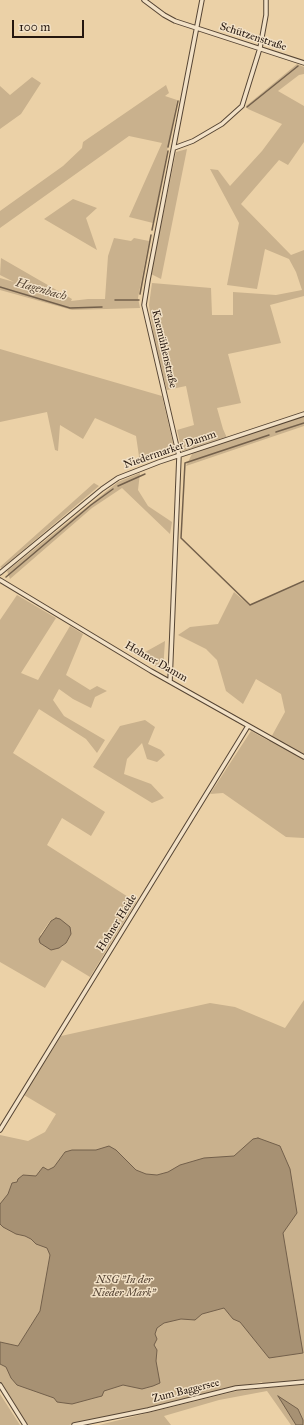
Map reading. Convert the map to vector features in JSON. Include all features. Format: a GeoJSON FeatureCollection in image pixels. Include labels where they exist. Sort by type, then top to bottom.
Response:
{"type":"FeatureCollection","features":[{"type":"Feature","properties":{"kind":"street","name":"Schützenstraße"},"geometry":{"type":"LineString","coordinates":[[144,0],[164,15],[197,29],[304,63]]}},
{"type":"Feature","properties":{"kind":"street","name":"Knemühlenstraße"},"geometry":{"type":"LineString","coordinates":[[170,681],[179,456],[144,304],[202,0]]}},
{"type":"Feature","properties":{"kind":"street"},"geometry":{"type":"LineString","coordinates":[[174,148],[193,141],[222,124],[242,106],[260,48],[266,15],[266,0]]}},
{"type":"Feature","properties":{"kind":"street","name":"Niedermarker Damm"},"geometry":{"type":"LineString","coordinates":[[0,573],[118,478],[304,414]]}},
{"type":"Feature","properties":{"kind":"street","name":"Hohner Damm"},"geometry":{"type":"LineString","coordinates":[[0,580],[170,681],[304,757]]}},
{"type":"Feature","properties":{"kind":"street","name":"Hohner Heide"},"geometry":{"type":"LineString","coordinates":[[0,1130],[248,726]]}},
{"type":"Feature","properties":{"kind":"street","name":"Zum Baggersee"},"geometry":{"type":"LineString","coordinates":[[74,1425],[148,1410],[236,1388],[304,1382]]}},
{"type":"Feature","properties":{"kind":"street"},"geometry":{"type":"LineString","coordinates":[[0,1385],[25,1425]]}},
{"type":"Feature","properties":{"kind":"green space"},"geometry":{"type":"Polygon","coordinates":[[[297,64],[304,67],[304,74],[299,75],[278,91],[304,106],[304,142],[288,165],[279,160],[241,204],[291,255],[304,250],[304,296],[270,305],[281,343],[228,354],[241,403],[217,408],[227,438],[304,413],[304,426],[186,466],[195,448],[182,451],[177,430],[194,425],[186,386],[167,390],[155,346],[149,305],[152,283],[211,288],[212,315],[233,315],[233,292],[276,295],[302,290],[296,272],[289,259],[265,249],[257,289],[227,285],[239,223],[210,169],[218,170],[230,186],[262,151],[282,124],[248,109],[246,106],[297,64]]]}},
{"type":"Feature","properties":{"kind":"green space"},"geometry":{"type":"Polygon","coordinates":[[[32,77],[41,83],[21,114],[0,129],[0,86],[10,95],[32,77]]]}},
{"type":"Feature","properties":{"kind":"green space"},"geometry":{"type":"Polygon","coordinates":[[[166,85],[169,93],[165,96],[177,100],[153,223],[129,217],[162,143],[129,136],[0,228],[0,211],[63,166],[82,148],[83,142],[166,85]]]}},
{"type":"Feature","properties":{"kind":"green space"},"geometry":{"type":"Polygon","coordinates":[[[187,149],[161,279],[151,274],[176,152],[187,149]]]}},
{"type":"Feature","properties":{"kind":"green space"},"geometry":{"type":"Polygon","coordinates":[[[73,199],[97,208],[86,218],[97,250],[44,219],[73,199]]]}},
{"type":"Feature","properties":{"kind":"green space"},"geometry":{"type":"Polygon","coordinates":[[[114,238],[131,241],[134,238],[149,241],[138,298],[140,308],[72,310],[0,290],[0,278],[14,282],[0,275],[1,258],[72,299],[71,301],[105,299],[108,256],[114,238]]]}},
{"type":"Feature","properties":{"kind":"green space"},"geometry":{"type":"Polygon","coordinates":[[[0,349],[162,396],[173,443],[169,453],[140,463],[136,436],[95,418],[83,439],[60,425],[58,451],[55,450],[47,412],[0,422],[0,349]]]}},
{"type":"Feature","properties":{"kind":"green space"},"geometry":{"type":"Polygon","coordinates":[[[140,473],[138,490],[148,506],[172,522],[170,534],[122,488],[92,508],[10,579],[7,571],[118,482],[140,473]]]}},
{"type":"Feature","properties":{"kind":"green space"},"geometry":{"type":"Polygon","coordinates":[[[94,483],[99,486],[2,568],[0,567],[94,483]]]}},
{"type":"Feature","properties":{"kind":"green space"},"geometry":{"type":"Polygon","coordinates":[[[304,581],[304,838],[286,837],[223,793],[210,794],[251,731],[269,741],[285,712],[281,694],[256,679],[243,704],[226,691],[217,660],[206,649],[178,635],[190,627],[218,624],[234,592],[249,605],[304,581]]]}},
{"type":"Feature","properties":{"kind":"green space"},"geometry":{"type":"Polygon","coordinates":[[[17,595],[56,618],[21,673],[38,680],[70,626],[83,634],[66,675],[90,690],[97,686],[107,691],[95,697],[91,708],[73,699],[59,689],[53,700],[64,716],[105,740],[97,753],[86,739],[39,709],[13,753],[105,812],[91,836],[62,818],[47,845],[136,902],[90,977],[62,960],[45,988],[0,962],[0,620],[17,595]],[[56,918],[50,921],[40,935],[59,948],[66,943],[71,934],[56,918]]]}},
{"type":"Feature","properties":{"kind":"green space"},"geometry":{"type":"Polygon","coordinates":[[[165,641],[163,670],[138,656],[165,641]]]}},
{"type":"Feature","properties":{"kind":"green space"},"geometry":{"type":"Polygon","coordinates":[[[145,720],[155,727],[148,744],[161,750],[165,755],[157,762],[147,759],[142,743],[127,759],[124,774],[151,784],[164,798],[152,803],[93,767],[120,726],[145,720]]]}},
{"type":"Feature","properties":{"kind":"green space","name":"NSG \"In der Nieder Mark\""},"geometry":{"type":"Polygon","coordinates":[[[304,1000],[304,1425],[298,1409],[285,1406],[296,1425],[291,1425],[267,1391],[219,1400],[164,1416],[171,1425],[99,1425],[237,1391],[265,1388],[262,1382],[235,1387],[147,1409],[69,1425],[26,1425],[0,1383],[0,1135],[28,1141],[45,1132],[56,1114],[24,1095],[61,1036],[210,1003],[235,1007],[285,1028],[304,1000]]]}},
{"type":"Feature","properties":{"kind":"green space"},"geometry":{"type":"Polygon","coordinates":[[[0,1394],[20,1425],[0,1425],[0,1394]]]}},
{"type":"Feature","properties":{"kind":"shaded area"},"geometry":{"type":"Polygon","coordinates":[[[56,918],[60,919],[70,927],[71,934],[66,943],[59,948],[51,950],[40,943],[39,939],[51,921],[56,918]]]}},
{"type":"Feature","properties":{"kind":"shaded area","name":"NSG \"In der Nieder Mark\""},"geometry":{"type":"Polygon","coordinates":[[[258,1138],[280,1146],[290,1169],[297,1213],[283,1233],[303,1353],[269,1358],[240,1322],[233,1319],[224,1308],[202,1314],[195,1320],[181,1319],[164,1323],[157,1328],[155,1334],[157,1339],[154,1345],[157,1350],[156,1361],[160,1383],[153,1386],[142,1389],[123,1385],[104,1391],[102,1396],[72,1404],[57,1402],[54,1398],[17,1385],[11,1378],[6,1367],[0,1364],[0,1342],[18,1346],[40,1311],[50,1255],[47,1248],[36,1244],[25,1236],[16,1234],[0,1224],[0,1204],[8,1194],[12,1183],[17,1182],[23,1175],[36,1176],[43,1167],[48,1170],[54,1167],[65,1152],[72,1150],[96,1150],[109,1146],[116,1150],[136,1170],[146,1174],[157,1175],[168,1172],[180,1165],[204,1158],[234,1156],[253,1139],[258,1138]]]}},
{"type":"Feature","properties":{"kind":"shaded area"},"geometry":{"type":"Polygon","coordinates":[[[278,1396],[298,1409],[303,1420],[303,1425],[296,1425],[278,1396]]]}},
{"type":"Feature","properties":{"kind":"waterway"},"geometry":{"type":"LineString","coordinates":[[247,107],[298,66]]}},
{"type":"Feature","properties":{"kind":"waterway","name":"Hagenbach"},"geometry":{"type":"LineString","coordinates":[[168,147],[178,101]]}},
{"type":"Feature","properties":{"kind":"waterway","name":"Hagenbach"},"geometry":{"type":"LineString","coordinates":[[152,230],[168,151]]}},
{"type":"Feature","properties":{"kind":"waterway","name":"Hagenbach"},"geometry":{"type":"LineString","coordinates":[[140,294],[151,235]]}},
{"type":"Feature","properties":{"kind":"waterway","name":"Hagenbach"},"geometry":{"type":"LineString","coordinates":[[0,287],[70,308],[102,307]]}},
{"type":"Feature","properties":{"kind":"waterway","name":"Hagenbach"},"geometry":{"type":"LineString","coordinates":[[115,300],[139,300]]}},
{"type":"Feature","properties":{"kind":"waterway"},"geometry":{"type":"LineString","coordinates":[[276,432],[304,423]]}},
{"type":"Feature","properties":{"kind":"waterway"},"geometry":{"type":"LineString","coordinates":[[185,463],[269,435]]}},
{"type":"Feature","properties":{"kind":"waterway"},"geometry":{"type":"LineString","coordinates":[[185,463],[181,538],[250,605],[304,581]]}},
{"type":"Feature","properties":{"kind":"waterway"},"geometry":{"type":"LineString","coordinates":[[118,486],[145,474]]}},
{"type":"Feature","properties":{"kind":"waterway"},"geometry":{"type":"LineString","coordinates":[[6,577],[91,505],[113,489]]}}]}
